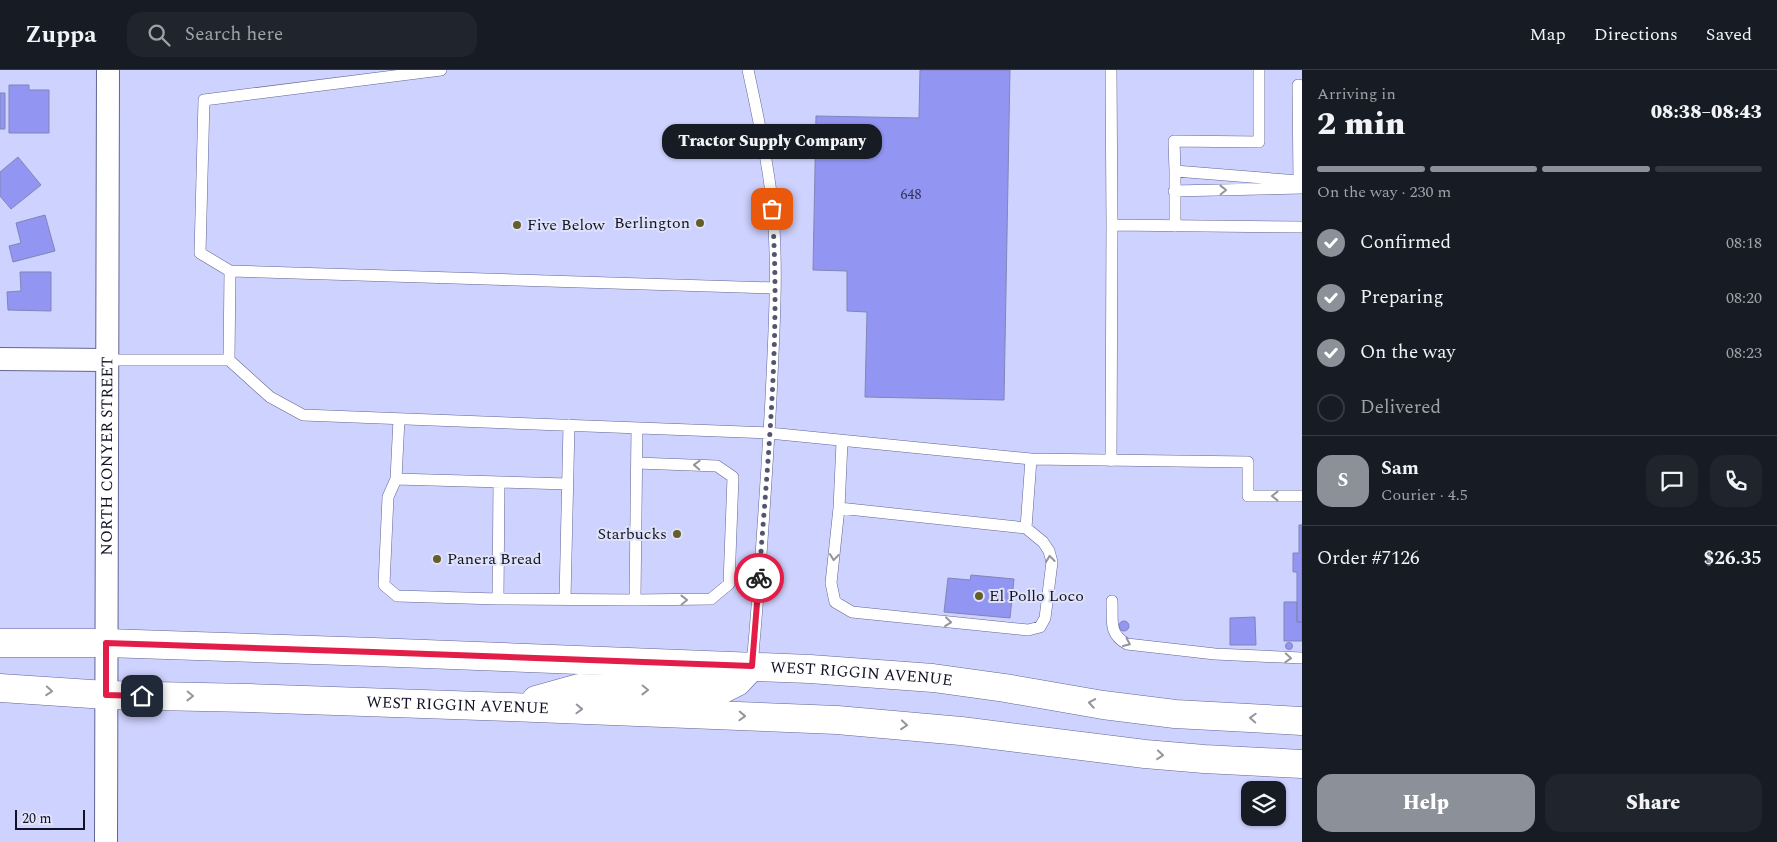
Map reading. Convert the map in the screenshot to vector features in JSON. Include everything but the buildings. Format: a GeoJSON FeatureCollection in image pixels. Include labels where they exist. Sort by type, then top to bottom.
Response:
{"type":"FeatureCollection","features":[{"type":"Feature","properties":{"kind":"main road","name":"WEST RIGGIN AVENUE"},"geometry":{"type":"LineString","coordinates":[[0,643],[106,643],[752,666],[933,678],[1151,711],[1200,716],[1302,721]]}},
{"type":"Feature","properties":{"kind":"main road"},"geometry":{"type":"LineString","coordinates":[[510,706],[579,688],[699,691],[723,689],[737,682],[752,666]]}},
{"type":"Feature","properties":{"kind":"main road","name":"WEST RIGGIN AVENUE"},"geometry":{"type":"LineString","coordinates":[[0,688],[106,695],[510,706],[860,722],[1010,736],[1145,754],[1302,764]]}},
{"type":"Feature","properties":{"kind":"street","name":"NORTH CONYER STREET"},"geometry":{"type":"LineString","coordinates":[[106,842],[108,70]]}},
{"type":"Feature","properties":{"kind":"street"},"geometry":{"type":"LineString","coordinates":[[0,359],[106,360]]}},
{"type":"Feature","properties":{"kind":"lane"},"geometry":{"type":"LineString","coordinates":[[441,70],[204,100],[200,253],[230,271],[775,288]]}},
{"type":"Feature","properties":{"kind":"lane"},"geometry":{"type":"LineString","coordinates":[[748,70],[760,126],[771,194],[775,255],[769,433],[752,666]]}},
{"type":"Feature","properties":{"kind":"lane"},"geometry":{"type":"LineString","coordinates":[[1111,70],[1111,461]]}},
{"type":"Feature","properties":{"kind":"lane"},"geometry":{"type":"LineString","coordinates":[[1175,226],[1174,142],[1260,142],[1259,70]]}},
{"type":"Feature","properties":{"kind":"lane"},"geometry":{"type":"LineString","coordinates":[[1175,172],[1299,181],[1300,85]]}},
{"type":"Feature","properties":{"kind":"lane"},"geometry":{"type":"LineString","coordinates":[[1174,191],[1302,188]]}},
{"type":"Feature","properties":{"kind":"lane"},"geometry":{"type":"LineString","coordinates":[[1112,225],[1302,227]]}},
{"type":"Feature","properties":{"kind":"lane"},"geometry":{"type":"LineString","coordinates":[[229,360],[230,271]]}},
{"type":"Feature","properties":{"kind":"lane"},"geometry":{"type":"LineString","coordinates":[[106,360],[229,360],[270,397],[303,415],[769,433],[1031,460],[1248,462],[1248,496],[1302,496]]}},
{"type":"Feature","properties":{"kind":"lane"},"geometry":{"type":"LineString","coordinates":[[399,419],[396,479],[388,497],[384,585],[397,596],[498,599],[711,599],[729,584],[733,477],[717,466],[637,463]]}},
{"type":"Feature","properties":{"kind":"lane"},"geometry":{"type":"LineString","coordinates":[[565,599],[569,425]]}},
{"type":"Feature","properties":{"kind":"lane"},"geometry":{"type":"LineString","coordinates":[[635,600],[637,428]]}},
{"type":"Feature","properties":{"kind":"lane"},"geometry":{"type":"LineString","coordinates":[[839,508],[1026,528],[1043,542],[1049,551],[1052,562],[1045,618],[1040,627],[1028,630],[852,612],[835,602],[831,583],[839,508],[842,442]]}},
{"type":"Feature","properties":{"kind":"lane"},"geometry":{"type":"LineString","coordinates":[[1026,528],[1031,460]]}},
{"type":"Feature","properties":{"kind":"lane"},"geometry":{"type":"LineString","coordinates":[[396,479],[567,484]]}},
{"type":"Feature","properties":{"kind":"lane"},"geometry":{"type":"LineString","coordinates":[[498,599],[499,482]]}},
{"type":"Feature","properties":{"kind":"lane"},"geometry":{"type":"LineString","coordinates":[[1112,601],[1113,629],[1120,640],[1127,644],[1215,654],[1302,658]]}},
{"type":"Feature","properties":{"kind":"way so far"},"geometry":{"type":"LineString","coordinates":[[759,578],[775,316],[775,255],[772,209]]}},
{"type":"Feature","properties":{"kind":"place","name":"Tractor Supply Company"},"geometry":{"type":"Point","coordinates":[772,209]}},
{"type":"Feature","properties":{"kind":"place","name":"Berlington"},"geometry":{"type":"Point","coordinates":[700,223]}},
{"type":"Feature","properties":{"kind":"place","name":"Five Below"},"geometry":{"type":"Point","coordinates":[517,225]}},
{"type":"Feature","properties":{"kind":"place","name":"Starbucks"},"geometry":{"type":"Point","coordinates":[677,534]}},
{"type":"Feature","properties":{"kind":"place","name":"Panera Bread"},"geometry":{"type":"Point","coordinates":[437,559]}},
{"type":"Feature","properties":{"kind":"place","name":"El Pollo Loco"},"geometry":{"type":"Point","coordinates":[979,596]}},
{"type":"Feature","properties":{"kind":"route"},"geometry":{"type":"LineString","coordinates":[[142,696],[106,695],[106,643],[752,666],[759,578]]}}]}
